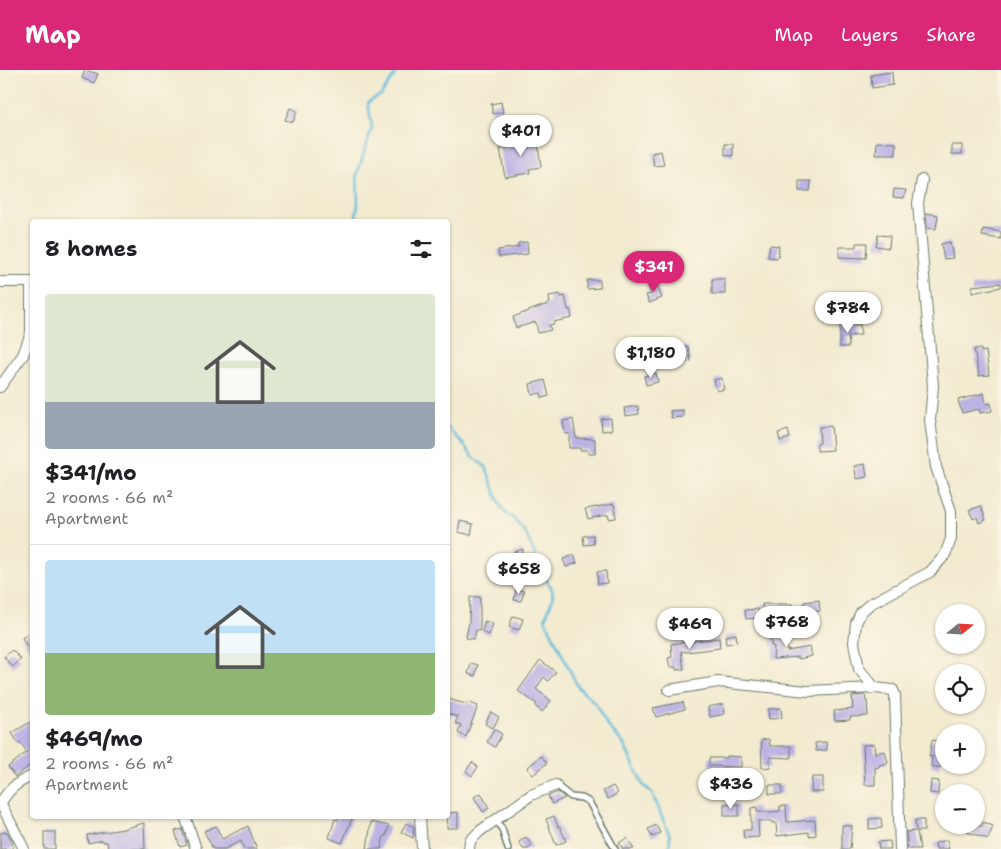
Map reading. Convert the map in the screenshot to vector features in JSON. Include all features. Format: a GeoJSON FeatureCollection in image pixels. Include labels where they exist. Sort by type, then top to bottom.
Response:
{"type":"FeatureCollection","features":[{"type":"Feature","properties":{"kind":"street"},"geometry":{"type":"LineString","coordinates":[[875,688],[859,669],[854,643],[856,623],[861,612],[870,604],[930,572],[945,555],[951,539],[951,511],[936,467],[930,420],[933,386],[918,203],[922,180]]}},
{"type":"Feature","properties":{"kind":"street"},"geometry":{"type":"LineString","coordinates":[[0,282],[30,282]]}},
{"type":"Feature","properties":{"kind":"street"},"geometry":{"type":"LineString","coordinates":[[0,387],[23,355],[30,336]]}},
{"type":"Feature","properties":{"kind":"street"},"geometry":{"type":"LineString","coordinates":[[669,690],[718,682],[807,691],[875,688],[893,690],[895,695],[900,849]]}},
{"type":"Feature","properties":{"kind":"street"},"geometry":{"type":"LineString","coordinates":[[24,849],[0,804],[5,794],[30,777]]}},
{"type":"Feature","properties":{"kind":"street"},"geometry":{"type":"LineString","coordinates":[[469,849],[470,842],[480,831],[531,795],[556,785]]}},
{"type":"Feature","properties":{"kind":"street"},"geometry":{"type":"LineString","coordinates":[[186,819],[196,849]]}},
{"type":"Feature","properties":{"kind":"street"},"geometry":{"type":"LineString","coordinates":[[420,819],[422,849]]}},
{"type":"Feature","properties":{"kind":"lane"},"geometry":{"type":"LineString","coordinates":[[556,785],[571,797],[582,798],[589,802],[615,849]]}},
{"type":"Feature","properties":{"kind":"lane"},"geometry":{"type":"LineString","coordinates":[[496,820],[502,829],[508,849]]}},
{"type":"Feature","properties":{"kind":"building"},"geometry":{"type":"Polygon","coordinates":[[[85,70],[98,74],[94,83],[82,78],[85,70]]]}},
{"type":"Feature","properties":{"kind":"building"},"geometry":{"type":"Polygon","coordinates":[[[892,72],[893,85],[872,88],[871,75],[892,72]]]}},
{"type":"Feature","properties":{"kind":"building"},"geometry":{"type":"Polygon","coordinates":[[[501,102],[503,112],[493,114],[491,104],[501,102]]]}},
{"type":"Feature","properties":{"kind":"building"},"geometry":{"type":"Polygon","coordinates":[[[290,108],[297,111],[293,122],[285,120],[290,108]]]}},
{"type":"Feature","properties":{"kind":"building"},"geometry":{"type":"Polygon","coordinates":[[[537,138],[541,167],[529,169],[530,173],[505,177],[500,149],[508,148],[507,143],[537,138]]]}},
{"type":"Feature","properties":{"kind":"building"},"geometry":{"type":"Polygon","coordinates":[[[877,142],[896,143],[896,155],[876,155],[877,142]]]}},
{"type":"Feature","properties":{"kind":"building"},"geometry":{"type":"Polygon","coordinates":[[[725,144],[733,144],[733,156],[725,155],[725,144]]]}},
{"type":"Feature","properties":{"kind":"building"},"geometry":{"type":"Polygon","coordinates":[[[952,145],[962,145],[962,154],[952,154],[952,145]]]}},
{"type":"Feature","properties":{"kind":"building"},"geometry":{"type":"Polygon","coordinates":[[[661,151],[664,165],[654,166],[652,153],[661,151]]]}},
{"type":"Feature","properties":{"kind":"building"},"geometry":{"type":"Polygon","coordinates":[[[799,181],[811,181],[810,191],[799,191],[799,181]]]}},
{"type":"Feature","properties":{"kind":"building"},"geometry":{"type":"Polygon","coordinates":[[[894,189],[906,190],[904,198],[893,197],[894,189]]]}},
{"type":"Feature","properties":{"kind":"building"},"geometry":{"type":"Polygon","coordinates":[[[926,213],[938,215],[936,229],[927,228],[926,213]]]}},
{"type":"Feature","properties":{"kind":"building"},"geometry":{"type":"Polygon","coordinates":[[[983,229],[1001,232],[1001,239],[982,236],[983,229]]]}},
{"type":"Feature","properties":{"kind":"building"},"geometry":{"type":"Polygon","coordinates":[[[878,235],[890,236],[889,248],[876,246],[878,235]]]}},
{"type":"Feature","properties":{"kind":"building"},"geometry":{"type":"Polygon","coordinates":[[[527,242],[528,254],[499,257],[498,250],[519,247],[518,243],[527,242]]]}},
{"type":"Feature","properties":{"kind":"building"},"geometry":{"type":"Polygon","coordinates":[[[950,242],[953,258],[944,259],[941,244],[950,242]]]}},
{"type":"Feature","properties":{"kind":"building"},"geometry":{"type":"Polygon","coordinates":[[[856,243],[867,243],[866,258],[839,257],[839,247],[856,247],[856,243]]]}},
{"type":"Feature","properties":{"kind":"building"},"geometry":{"type":"Polygon","coordinates":[[[770,245],[779,246],[778,258],[768,257],[770,245]]]}},
{"type":"Feature","properties":{"kind":"building"},"geometry":{"type":"Polygon","coordinates":[[[712,279],[725,279],[725,294],[712,294],[712,279]]]}},
{"type":"Feature","properties":{"kind":"building"},"geometry":{"type":"Polygon","coordinates":[[[587,280],[600,280],[600,288],[587,289],[587,280]]]}},
{"type":"Feature","properties":{"kind":"building"},"geometry":{"type":"Polygon","coordinates":[[[656,283],[662,298],[649,303],[646,295],[651,294],[648,285],[656,283]]]}},
{"type":"Feature","properties":{"kind":"building"},"geometry":{"type":"Polygon","coordinates":[[[1001,283],[1001,287],[972,293],[972,286],[1001,283]]]}},
{"type":"Feature","properties":{"kind":"building"},"geometry":{"type":"Polygon","coordinates":[[[560,294],[561,297],[565,296],[572,318],[553,322],[554,324],[549,325],[551,330],[538,333],[536,322],[516,328],[513,317],[550,303],[549,296],[560,294]]]}},
{"type":"Feature","properties":{"kind":"building"},"geometry":{"type":"Polygon","coordinates":[[[845,295],[854,296],[853,308],[843,307],[845,295]]]}},
{"type":"Feature","properties":{"kind":"building"},"geometry":{"type":"Polygon","coordinates":[[[840,325],[860,325],[861,335],[848,336],[849,347],[840,347],[840,325]]]}},
{"type":"Feature","properties":{"kind":"building"},"geometry":{"type":"Polygon","coordinates":[[[688,346],[691,361],[682,363],[678,348],[688,346]]]}},
{"type":"Feature","properties":{"kind":"building"},"geometry":{"type":"Polygon","coordinates":[[[974,349],[981,349],[981,352],[986,351],[989,375],[979,376],[974,349]]]}},
{"type":"Feature","properties":{"kind":"building"},"geometry":{"type":"Polygon","coordinates":[[[656,373],[658,382],[646,385],[644,376],[656,373]]]}},
{"type":"Feature","properties":{"kind":"building"},"geometry":{"type":"Polygon","coordinates":[[[722,378],[724,389],[717,391],[714,380],[722,378]]]}},
{"type":"Feature","properties":{"kind":"building"},"geometry":{"type":"Polygon","coordinates":[[[545,380],[549,396],[542,398],[541,393],[532,395],[530,384],[545,380]]]}},
{"type":"Feature","properties":{"kind":"building"},"geometry":{"type":"Polygon","coordinates":[[[984,393],[986,404],[991,403],[992,411],[980,413],[979,409],[962,413],[958,400],[984,393]]]}},
{"type":"Feature","properties":{"kind":"building"},"geometry":{"type":"Polygon","coordinates":[[[638,406],[639,414],[625,416],[624,408],[638,406]]]}},
{"type":"Feature","properties":{"kind":"building"},"geometry":{"type":"Polygon","coordinates":[[[683,410],[683,417],[671,418],[670,411],[683,410]]]}},
{"type":"Feature","properties":{"kind":"building"},"geometry":{"type":"Polygon","coordinates":[[[611,418],[612,430],[602,431],[601,419],[611,418]]]}},
{"type":"Feature","properties":{"kind":"building"},"geometry":{"type":"Polygon","coordinates":[[[573,419],[576,438],[595,439],[595,454],[588,454],[588,450],[580,450],[580,448],[569,448],[569,433],[565,434],[563,421],[573,419]]]}},
{"type":"Feature","properties":{"kind":"building"},"geometry":{"type":"Polygon","coordinates":[[[831,426],[833,450],[817,451],[817,444],[820,443],[819,427],[831,426]]]}},
{"type":"Feature","properties":{"kind":"building"},"geometry":{"type":"Polygon","coordinates":[[[788,430],[790,438],[780,441],[778,433],[788,430]]]}},
{"type":"Feature","properties":{"kind":"building"},"geometry":{"type":"Polygon","coordinates":[[[865,464],[867,477],[857,479],[854,466],[865,464]]]}},
{"type":"Feature","properties":{"kind":"building"},"geometry":{"type":"Polygon","coordinates":[[[614,504],[616,518],[609,519],[608,515],[588,519],[585,509],[614,504]]]}},
{"type":"Feature","properties":{"kind":"building"},"geometry":{"type":"Polygon","coordinates":[[[981,506],[986,520],[979,523],[977,517],[973,519],[969,510],[981,506]]]}},
{"type":"Feature","properties":{"kind":"building"},"geometry":{"type":"Polygon","coordinates":[[[460,521],[473,524],[471,535],[458,532],[460,521]]]}},
{"type":"Feature","properties":{"kind":"building"},"geometry":{"type":"Polygon","coordinates":[[[593,535],[594,544],[584,545],[583,536],[593,535]]]}},
{"type":"Feature","properties":{"kind":"building"},"geometry":{"type":"Polygon","coordinates":[[[523,549],[522,563],[514,563],[514,552],[523,549]]]}},
{"type":"Feature","properties":{"kind":"building"},"geometry":{"type":"Polygon","coordinates":[[[574,555],[577,563],[566,567],[563,559],[574,555]]]}},
{"type":"Feature","properties":{"kind":"building"},"geometry":{"type":"Polygon","coordinates":[[[606,571],[607,583],[598,584],[597,572],[606,571]]]}},
{"type":"Feature","properties":{"kind":"building"},"geometry":{"type":"Polygon","coordinates":[[[516,589],[524,591],[521,601],[514,600],[516,589]]]}},
{"type":"Feature","properties":{"kind":"building"},"geometry":{"type":"Polygon","coordinates":[[[470,597],[480,597],[480,631],[476,630],[474,639],[466,638],[470,597]]]}},
{"type":"Feature","properties":{"kind":"building"},"geometry":{"type":"Polygon","coordinates":[[[819,600],[820,611],[805,612],[804,602],[819,600]]]}},
{"type":"Feature","properties":{"kind":"building"},"geometry":{"type":"Polygon","coordinates":[[[762,604],[792,604],[792,618],[783,618],[783,614],[772,614],[772,611],[763,611],[762,604]]]}},
{"type":"Feature","properties":{"kind":"building"},"geometry":{"type":"Polygon","coordinates":[[[758,609],[758,618],[746,619],[745,610],[758,609]]]}},
{"type":"Feature","properties":{"kind":"building"},"geometry":{"type":"Polygon","coordinates":[[[513,616],[523,619],[519,630],[509,627],[513,616]]]}},
{"type":"Feature","properties":{"kind":"building"},"geometry":{"type":"Polygon","coordinates":[[[485,621],[493,624],[489,635],[482,632],[485,621]]]}},
{"type":"Feature","properties":{"kind":"building"},"geometry":{"type":"Polygon","coordinates":[[[786,631],[787,651],[810,647],[812,656],[799,659],[798,657],[773,659],[774,646],[771,646],[771,636],[779,635],[779,632],[786,631]]]}},
{"type":"Feature","properties":{"kind":"building"},"geometry":{"type":"Polygon","coordinates":[[[30,632],[30,652],[22,638],[30,632]]]}},
{"type":"Feature","properties":{"kind":"building"},"geometry":{"type":"Polygon","coordinates":[[[736,634],[737,642],[726,644],[725,636],[736,634]]]}},
{"type":"Feature","properties":{"kind":"building"},"geometry":{"type":"Polygon","coordinates":[[[719,638],[720,648],[681,651],[684,669],[676,670],[676,667],[670,667],[668,658],[672,657],[671,644],[719,638]]]}},
{"type":"Feature","properties":{"kind":"building"},"geometry":{"type":"Polygon","coordinates":[[[12,650],[21,659],[13,667],[4,657],[12,650]]]}},
{"type":"Feature","properties":{"kind":"building"},"geometry":{"type":"Polygon","coordinates":[[[540,660],[556,672],[548,681],[544,677],[536,689],[551,701],[542,712],[535,706],[537,704],[518,691],[540,660]]]}},
{"type":"Feature","properties":{"kind":"building"},"geometry":{"type":"Polygon","coordinates":[[[471,663],[478,665],[475,676],[468,674],[471,663]]]}},
{"type":"Feature","properties":{"kind":"building"},"geometry":{"type":"Polygon","coordinates":[[[865,695],[868,716],[850,717],[850,720],[835,721],[834,711],[853,709],[852,696],[865,695]]]}},
{"type":"Feature","properties":{"kind":"building"},"geometry":{"type":"Polygon","coordinates":[[[450,700],[478,706],[466,737],[458,733],[461,725],[455,723],[458,717],[450,715],[450,700]]]}},
{"type":"Feature","properties":{"kind":"building"},"geometry":{"type":"Polygon","coordinates":[[[683,702],[685,709],[656,717],[653,708],[683,702]]]}},
{"type":"Feature","properties":{"kind":"building"},"geometry":{"type":"Polygon","coordinates":[[[723,704],[725,714],[710,717],[708,707],[723,704]]]}},
{"type":"Feature","properties":{"kind":"building"},"geometry":{"type":"Polygon","coordinates":[[[781,708],[782,718],[769,719],[768,709],[781,708]]]}},
{"type":"Feature","properties":{"kind":"building"},"geometry":{"type":"Polygon","coordinates":[[[491,712],[499,717],[493,728],[485,724],[491,712]]]}},
{"type":"Feature","properties":{"kind":"building"},"geometry":{"type":"Polygon","coordinates":[[[30,722],[30,766],[15,777],[8,767],[27,752],[12,733],[30,722]]]}},
{"type":"Feature","properties":{"kind":"building"},"geometry":{"type":"Polygon","coordinates":[[[494,729],[502,734],[495,747],[487,742],[494,729]]]}},
{"type":"Feature","properties":{"kind":"building"},"geometry":{"type":"Polygon","coordinates":[[[769,739],[770,746],[791,746],[791,758],[770,757],[770,767],[762,768],[761,740],[769,739]]]}},
{"type":"Feature","properties":{"kind":"building"},"geometry":{"type":"Polygon","coordinates":[[[932,740],[935,741],[935,767],[931,766],[932,756],[929,757],[932,740]]]}},
{"type":"Feature","properties":{"kind":"building"},"geometry":{"type":"Polygon","coordinates":[[[826,742],[827,750],[816,751],[815,743],[826,742]]]}},
{"type":"Feature","properties":{"kind":"building"},"geometry":{"type":"Polygon","coordinates":[[[874,744],[875,753],[885,751],[888,763],[875,768],[875,785],[865,785],[863,745],[874,744]]]}},
{"type":"Feature","properties":{"kind":"building"},"geometry":{"type":"Polygon","coordinates":[[[541,756],[547,763],[533,775],[527,768],[541,756]]]}},
{"type":"Feature","properties":{"kind":"building"},"geometry":{"type":"Polygon","coordinates":[[[727,756],[741,757],[741,767],[709,766],[709,758],[727,758],[727,756]]]}},
{"type":"Feature","properties":{"kind":"building"},"geometry":{"type":"Polygon","coordinates":[[[472,762],[478,767],[472,776],[466,771],[472,762]]]}},
{"type":"Feature","properties":{"kind":"building"},"geometry":{"type":"Polygon","coordinates":[[[812,777],[823,777],[823,792],[811,792],[812,777]]]}},
{"type":"Feature","properties":{"kind":"building"},"geometry":{"type":"Polygon","coordinates":[[[931,780],[939,781],[939,784],[935,784],[935,794],[930,793],[931,780]]]}},
{"type":"Feature","properties":{"kind":"building"},"geometry":{"type":"Polygon","coordinates":[[[769,785],[782,785],[782,794],[769,794],[769,785]]]}},
{"type":"Feature","properties":{"kind":"building"},"geometry":{"type":"Polygon","coordinates":[[[613,786],[618,793],[608,799],[603,791],[613,786]]]}},
{"type":"Feature","properties":{"kind":"building"},"geometry":{"type":"Polygon","coordinates":[[[558,792],[565,798],[552,804],[548,796],[558,792]]]}},
{"type":"Feature","properties":{"kind":"building"},"geometry":{"type":"Polygon","coordinates":[[[481,793],[489,808],[483,812],[474,797],[481,793]]]}},
{"type":"Feature","properties":{"kind":"building"},"geometry":{"type":"Polygon","coordinates":[[[724,804],[739,804],[739,816],[724,816],[724,804]]]}},
{"type":"Feature","properties":{"kind":"building"},"geometry":{"type":"Polygon","coordinates":[[[780,806],[786,806],[787,822],[815,820],[816,835],[809,836],[809,832],[777,836],[776,823],[772,823],[772,821],[758,821],[759,837],[744,838],[743,830],[751,830],[751,808],[757,807],[757,812],[771,812],[780,811],[780,806]]]}},
{"type":"Feature","properties":{"kind":"building"},"geometry":{"type":"Polygon","coordinates":[[[458,812],[458,828],[447,828],[450,813],[458,812]]]}},
{"type":"Feature","properties":{"kind":"building"},"geometry":{"type":"Polygon","coordinates":[[[554,816],[566,841],[556,845],[546,819],[554,816]]]}},
{"type":"Feature","properties":{"kind":"building"},"geometry":{"type":"Polygon","coordinates":[[[881,818],[882,828],[869,829],[869,819],[881,818]]]}},
{"type":"Feature","properties":{"kind":"building"},"geometry":{"type":"Polygon","coordinates":[[[335,819],[352,819],[342,843],[329,838],[335,819]]]}},
{"type":"Feature","properties":{"kind":"building"},"geometry":{"type":"Polygon","coordinates":[[[915,820],[924,820],[924,831],[917,831],[920,849],[908,849],[906,832],[916,831],[915,820]]]}},
{"type":"Feature","properties":{"kind":"building"},"geometry":{"type":"Polygon","coordinates":[[[371,822],[389,826],[381,849],[367,849],[371,822]]]}},
{"type":"Feature","properties":{"kind":"building"},"geometry":{"type":"Polygon","coordinates":[[[144,823],[145,849],[108,849],[107,842],[103,842],[103,840],[88,843],[87,835],[123,829],[144,823]]]}},
{"type":"Feature","properties":{"kind":"building"},"geometry":{"type":"Polygon","coordinates":[[[406,823],[414,827],[413,838],[401,832],[406,823]]]}},
{"type":"Feature","properties":{"kind":"building"},"geometry":{"type":"Polygon","coordinates":[[[985,823],[993,826],[988,839],[973,834],[985,834],[985,823]]]}},
{"type":"Feature","properties":{"kind":"building"},"geometry":{"type":"Polygon","coordinates":[[[656,825],[660,833],[652,837],[648,829],[656,825]]]}},
{"type":"Feature","properties":{"kind":"building"},"geometry":{"type":"Polygon","coordinates":[[[842,825],[852,826],[850,849],[842,849],[842,825]]]}},
{"type":"Feature","properties":{"kind":"building"},"geometry":{"type":"Polygon","coordinates":[[[216,826],[222,839],[248,826],[257,849],[244,849],[241,841],[225,849],[213,849],[204,831],[216,826]]]}},
{"type":"Feature","properties":{"kind":"building"},"geometry":{"type":"Polygon","coordinates":[[[182,829],[187,845],[180,847],[175,831],[182,829]]]}},
{"type":"Feature","properties":{"kind":"building"},"geometry":{"type":"Polygon","coordinates":[[[7,832],[12,841],[13,849],[0,849],[0,833],[7,832]]]}},
{"type":"Feature","properties":{"kind":"building"},"geometry":{"type":"Polygon","coordinates":[[[44,832],[55,832],[55,849],[44,849],[44,832]]]}},
{"type":"Feature","properties":{"kind":"building"},"geometry":{"type":"Polygon","coordinates":[[[526,837],[532,846],[528,849],[523,849],[519,842],[526,837]]]}},
{"type":"Feature","properties":{"kind":"building"},"geometry":{"type":"Polygon","coordinates":[[[627,838],[634,849],[623,849],[619,843],[627,838]]]}},
{"type":"Feature","properties":{"kind":"building"},"geometry":{"type":"Polygon","coordinates":[[[947,840],[949,849],[936,849],[935,843],[947,840]]]}},
{"type":"Feature","properties":{"kind":"building"},"geometry":{"type":"Polygon","coordinates":[[[890,841],[891,849],[879,849],[878,842],[890,841]]]}},
{"type":"Feature","properties":{"kind":"waterway"},"geometry":{"type":"LineString","coordinates":[[357,219],[357,174],[372,128],[368,103],[381,95],[398,70]]}},
{"type":"Feature","properties":{"kind":"waterway"},"geometry":{"type":"LineString","coordinates":[[450,430],[474,458],[486,467],[500,505],[506,514],[513,518],[525,532],[552,591],[552,600],[545,619],[578,687],[595,703],[607,725],[623,743],[643,785],[652,793],[670,836],[669,849]]}}]}
